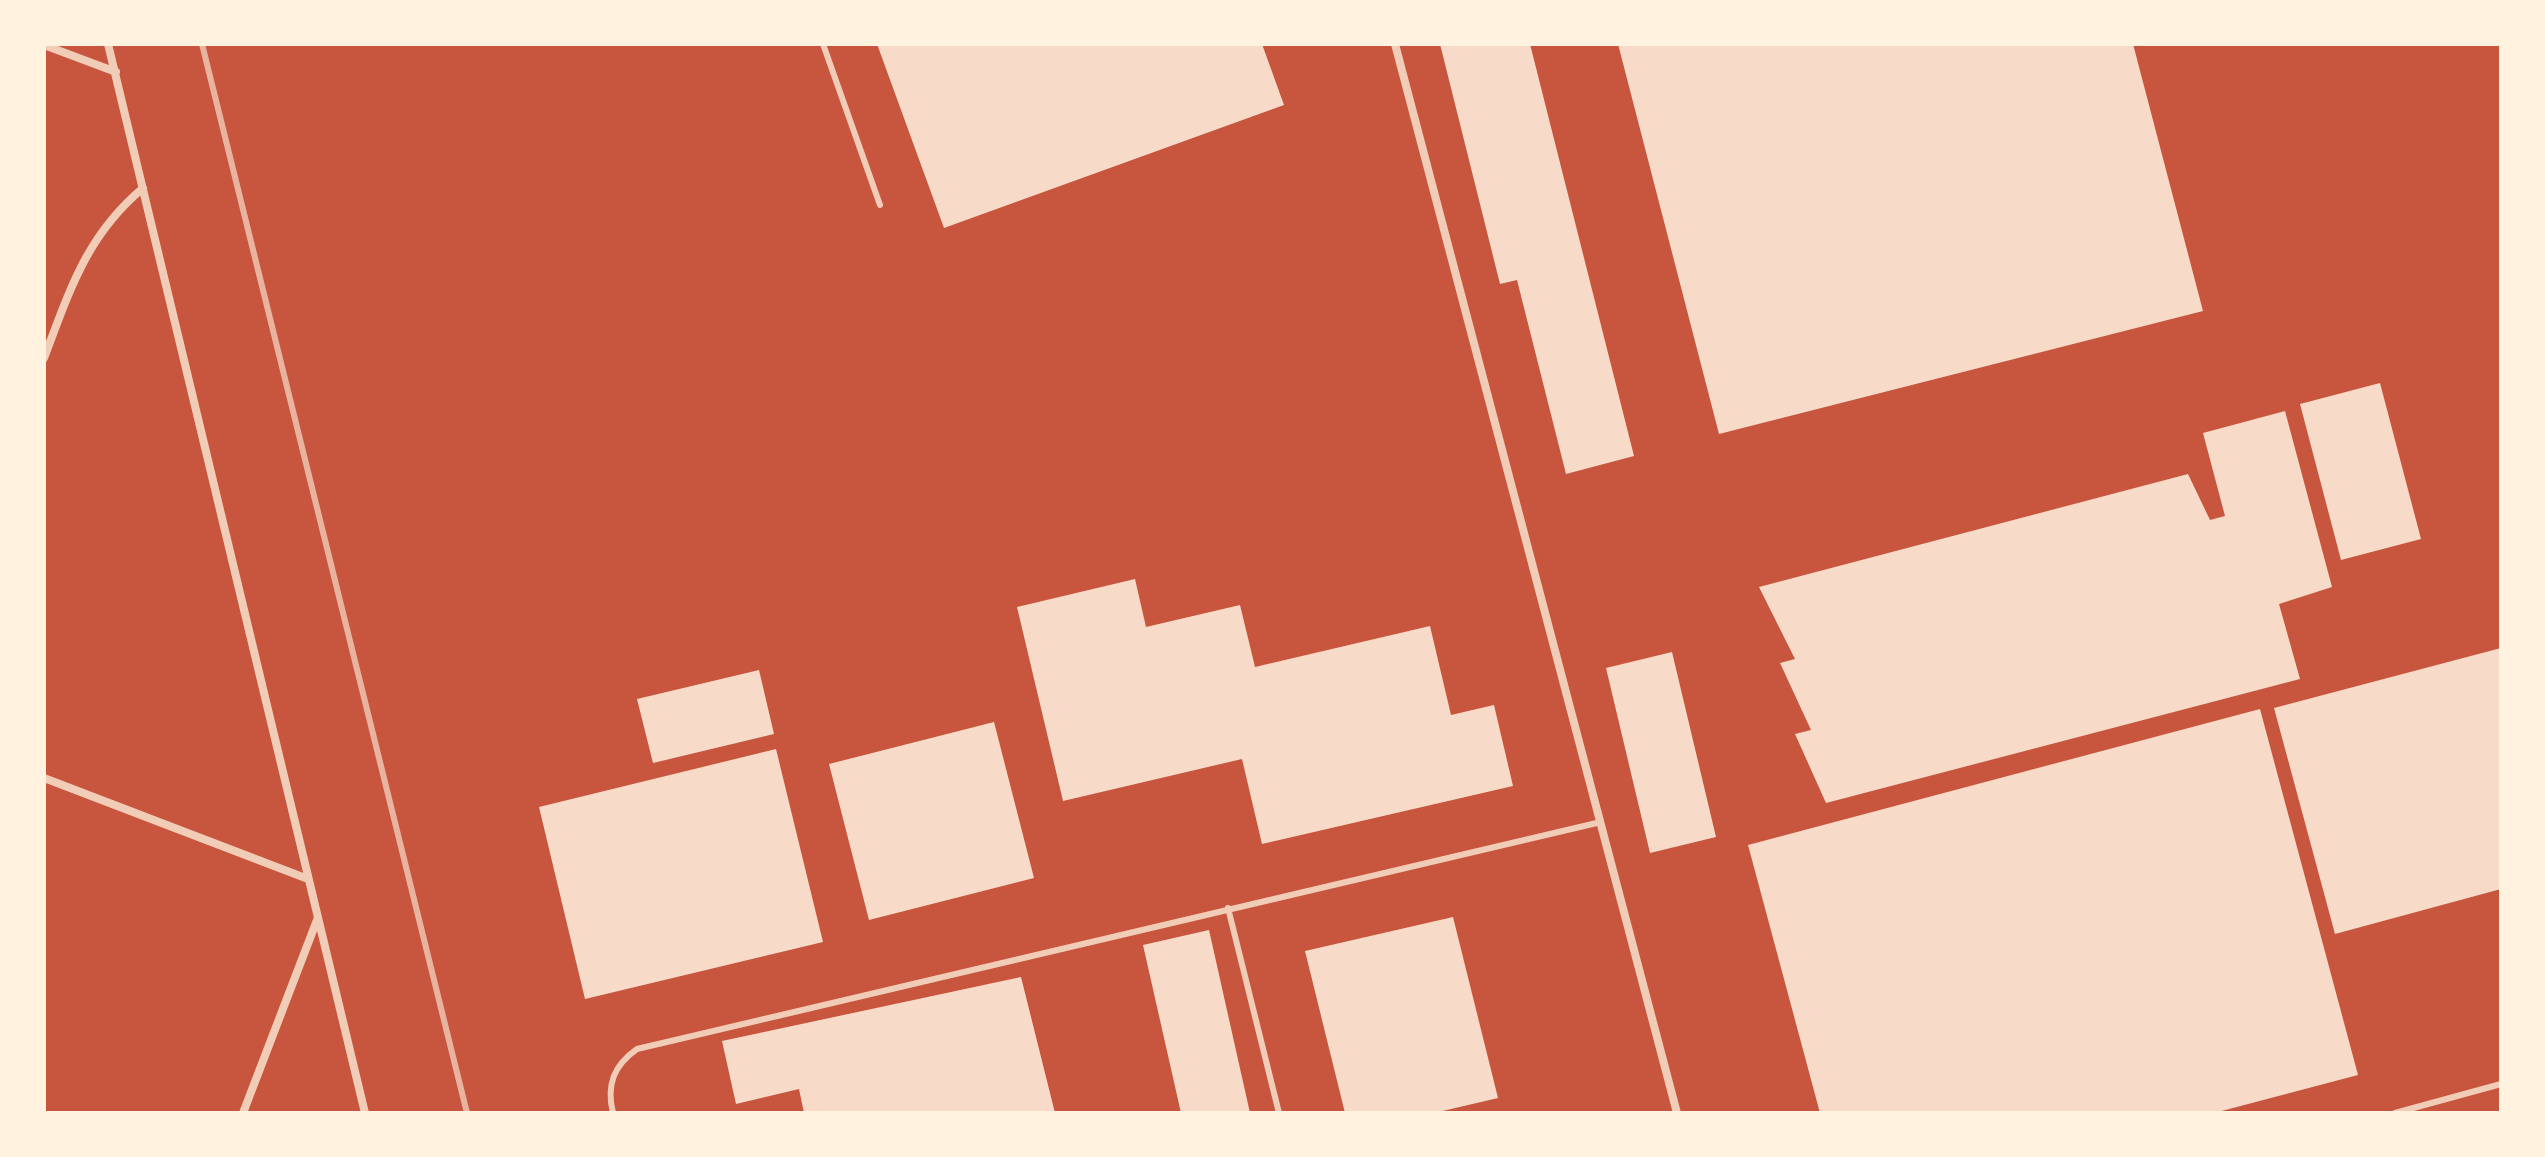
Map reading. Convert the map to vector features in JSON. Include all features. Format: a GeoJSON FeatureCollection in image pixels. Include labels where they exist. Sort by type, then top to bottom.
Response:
{"type":"FeatureCollection","features":[{"type":"Feature","properties":{"kind":"street"},"geometry":{"type":"LineString","coordinates":[[108,44],[365,1113]]}},
{"type":"Feature","properties":{"kind":"street"},"geometry":{"type":"LineString","coordinates":[[1395,44],[1677,1113]]}},
{"type":"Feature","properties":{"kind":"street"},"geometry":{"type":"LineString","coordinates":[[44,45],[116,72]]}},
{"type":"Feature","properties":{"kind":"street"},"geometry":{"type":"LineString","coordinates":[[44,358],[86,252],[110,218],[143,188]]}},
{"type":"Feature","properties":{"kind":"street"},"geometry":{"type":"LineString","coordinates":[[44,778],[308,879]]}},
{"type":"Feature","properties":{"kind":"street"},"geometry":{"type":"LineString","coordinates":[[243,1113],[317,918]]}},
{"type":"Feature","properties":{"kind":"lane"},"geometry":{"type":"LineString","coordinates":[[823,44],[880,205]]}},
{"type":"Feature","properties":{"kind":"lane"},"geometry":{"type":"LineString","coordinates":[[613,1113],[612,1082],[620,1061],[637,1049],[1601,822]]}},
{"type":"Feature","properties":{"kind":"lane"},"geometry":{"type":"LineString","coordinates":[[1228,908],[1279,1113]]}},
{"type":"Feature","properties":{"kind":"lane"},"geometry":{"type":"LineString","coordinates":[[2395,1113],[2501,1084]]}},
{"type":"Feature","properties":{"kind":"building"},"geometry":{"type":"Polygon","coordinates":[[[877,44],[1262,44],[1284,105],[944,228],[877,44]]]}},
{"type":"Feature","properties":{"kind":"building"},"geometry":{"type":"Polygon","coordinates":[[[1440,44],[1530,44],[1634,456],[1566,474],[1517,280],[1500,284],[1440,44]]]}},
{"type":"Feature","properties":{"kind":"building"},"geometry":{"type":"Polygon","coordinates":[[[1618,44],[2133,44],[2203,311],[1719,434],[1618,44]]]}},
{"type":"Feature","properties":{"kind":"building"},"geometry":{"type":"Polygon","coordinates":[[[2380,383],[2421,539],[2341,560],[2300,404],[2380,383]]]}},
{"type":"Feature","properties":{"kind":"building"},"geometry":{"type":"Polygon","coordinates":[[[2285,411],[2332,587],[2279,604],[2300,679],[1826,803],[1795,734],[1811,730],[1780,663],[1795,659],[1759,587],[2188,474],[2210,520],[2225,516],[2203,433],[2285,411]]]}},
{"type":"Feature","properties":{"kind":"building"},"geometry":{"type":"Polygon","coordinates":[[[1135,579],[1146,627],[1240,605],[1255,667],[1430,626],[1451,715],[1494,705],[1513,786],[1262,844],[1242,759],[1063,801],[1017,607],[1135,579]]]}},
{"type":"Feature","properties":{"kind":"building"},"geometry":{"type":"Polygon","coordinates":[[[2501,648],[2501,889],[2335,934],[2274,708],[2501,648]]]}},
{"type":"Feature","properties":{"kind":"building"},"geometry":{"type":"Polygon","coordinates":[[[1672,652],[1716,837],[1650,853],[1606,668],[1672,652]]]}},
{"type":"Feature","properties":{"kind":"building"},"geometry":{"type":"Polygon","coordinates":[[[759,670],[774,734],[653,763],[637,699],[759,670]]]}},
{"type":"Feature","properties":{"kind":"building"},"geometry":{"type":"Polygon","coordinates":[[[2260,709],[2358,1075],[2214,1113],[1820,1113],[1748,845],[2260,709]]]}},
{"type":"Feature","properties":{"kind":"building"},"geometry":{"type":"Polygon","coordinates":[[[994,722],[1034,878],[869,920],[829,764],[994,722]]]}},
{"type":"Feature","properties":{"kind":"building"},"geometry":{"type":"Polygon","coordinates":[[[776,749],[823,942],[585,999],[539,807],[776,749]]]}},
{"type":"Feature","properties":{"kind":"building"},"geometry":{"type":"Polygon","coordinates":[[[1453,917],[1498,1098],[1434,1113],[1345,1113],[1305,951],[1453,917]]]}},
{"type":"Feature","properties":{"kind":"building"},"geometry":{"type":"Polygon","coordinates":[[[1209,930],[1250,1113],[1181,1113],[1143,945],[1209,930]]]}},
{"type":"Feature","properties":{"kind":"building"},"geometry":{"type":"Polygon","coordinates":[[[1021,977],[1055,1113],[804,1113],[799,1089],[736,1104],[722,1041],[1021,977]]]}},
{"type":"Feature","properties":{"kind":"railway"},"geometry":{"type":"LineString","coordinates":[[202,44],[467,1113]]}}]}
